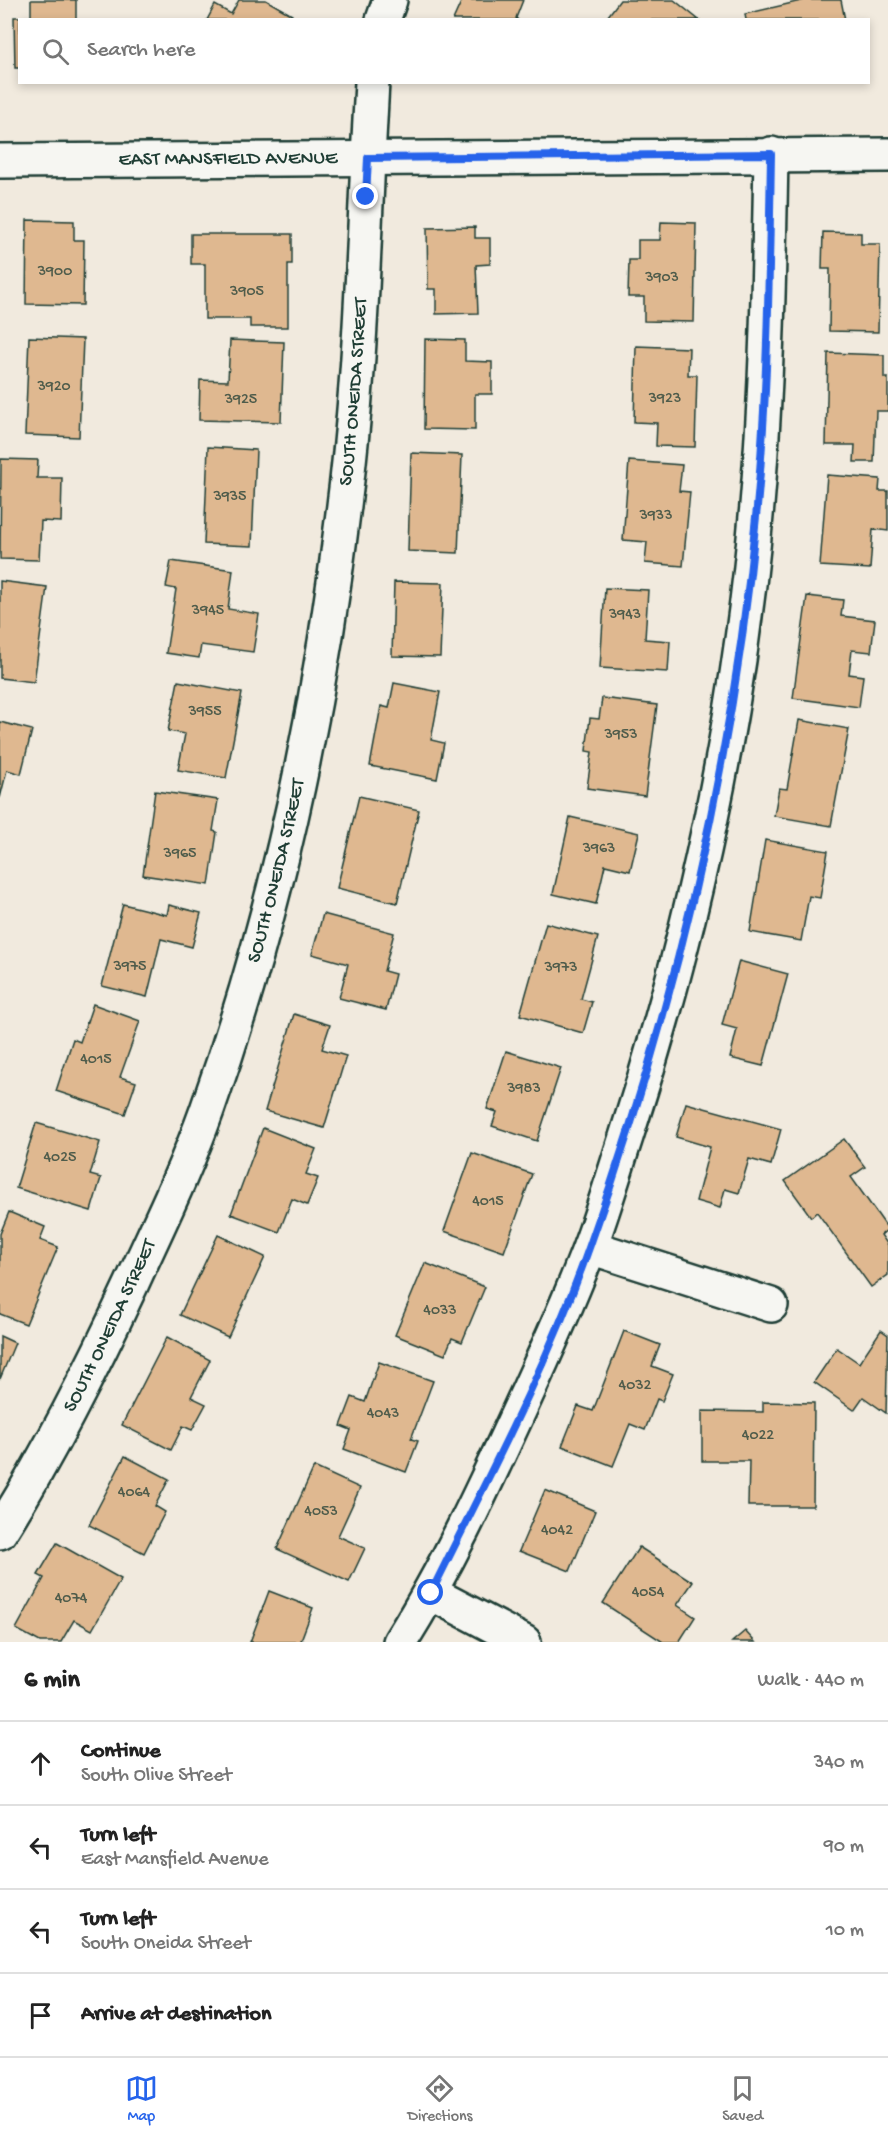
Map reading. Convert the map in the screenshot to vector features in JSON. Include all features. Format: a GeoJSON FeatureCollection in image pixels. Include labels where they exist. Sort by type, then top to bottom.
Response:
{"type":"FeatureCollection","features":[{"type":"Feature","properties":{"kind":"street"},"geometry":{"type":"LineString","coordinates":[[384,18],[390,0]]}},
{"type":"Feature","properties":{"kind":"street","name":"SOUTH ONEIDA STREET"},"geometry":{"type":"LineString","coordinates":[[0,1532],[100,1352],[150,1245],[205,1115],[234,1030],[264,926],[308,736],[323,659],[346,496],[356,389],[372,84]]}},
{"type":"Feature","properties":{"kind":"street"},"geometry":{"type":"LineString","coordinates":[[400,1642],[431,1593],[507,1436],[590,1247],[648,1069],[684,940],[736,677],[756,516],[764,405],[771,154]]}},
{"type":"Feature","properties":{"kind":"street","name":"EAST MANSFIELD AVENUE"},"geometry":{"type":"LineString","coordinates":[[0,161],[888,155]]}},
{"type":"Feature","properties":{"kind":"street"},"geometry":{"type":"LineString","coordinates":[[590,1247],[771,1305]]}},
{"type":"Feature","properties":{"kind":"street"},"geometry":{"type":"LineString","coordinates":[[431,1593],[524,1642]]}},
{"type":"Feature","properties":{"kind":"building"},"geometry":{"type":"Polygon","coordinates":[[[31,0],[76,0],[76,18],[18,18],[18,68],[15,68],[14,17],[31,17],[31,0]]]}},
{"type":"Feature","properties":{"kind":"building"},"geometry":{"type":"Polygon","coordinates":[[[239,0],[266,0],[292,15],[290,18],[208,18],[215,5],[231,14],[239,0]]]}},
{"type":"Feature","properties":{"kind":"building"},"geometry":{"type":"Polygon","coordinates":[[[462,0],[523,0],[516,18],[454,18],[462,0]]]}},
{"type":"Feature","properties":{"kind":"building"},"geometry":{"type":"Polygon","coordinates":[[[620,0],[674,0],[696,18],[606,18],[620,0]]]}},
{"type":"Feature","properties":{"kind":"building"},"geometry":{"type":"Polygon","coordinates":[[[805,0],[841,0],[845,18],[746,18],[745,14],[805,0]]]}},
{"type":"Feature","properties":{"kind":"building"},"geometry":{"type":"Polygon","coordinates":[[[27,220],[74,221],[74,240],[84,240],[83,305],[26,304],[27,220]]]}},
{"type":"Feature","properties":{"kind":"building"},"geometry":{"type":"Polygon","coordinates":[[[661,222],[696,223],[694,322],[644,321],[644,297],[628,297],[629,260],[638,260],[638,240],[660,240],[661,222]]]}},
{"type":"Feature","properties":{"kind":"building"},"geometry":{"type":"Polygon","coordinates":[[[475,227],[475,238],[490,238],[490,264],[476,265],[478,313],[436,314],[436,289],[428,289],[427,228],[475,227]]]}},
{"type":"Feature","properties":{"kind":"building"},"geometry":{"type":"Polygon","coordinates":[[[823,232],[861,233],[861,244],[880,244],[878,332],[829,331],[830,269],[822,269],[823,232]]]}},
{"type":"Feature","properties":{"kind":"building"},"geometry":{"type":"Polygon","coordinates":[[[191,234],[292,234],[292,264],[288,264],[288,327],[250,327],[250,319],[205,319],[205,264],[191,264],[191,234]]]}},
{"type":"Feature","properties":{"kind":"building"},"geometry":{"type":"Polygon","coordinates":[[[29,337],[83,339],[79,437],[25,435],[29,337]]]}},
{"type":"Feature","properties":{"kind":"building"},"geometry":{"type":"Polygon","coordinates":[[[425,339],[465,340],[465,361],[492,362],[492,394],[475,394],[475,430],[424,429],[425,339]]]}},
{"type":"Feature","properties":{"kind":"building"},"geometry":{"type":"Polygon","coordinates":[[[230,340],[284,342],[281,422],[199,420],[200,380],[228,381],[230,340]]]}},
{"type":"Feature","properties":{"kind":"building"},"geometry":{"type":"Polygon","coordinates":[[[636,346],[689,348],[688,375],[697,375],[695,447],[656,446],[657,423],[634,422],[636,346]]]}},
{"type":"Feature","properties":{"kind":"building"},"geometry":{"type":"Polygon","coordinates":[[[828,353],[884,355],[884,378],[888,378],[888,411],[876,411],[874,462],[854,462],[855,445],[826,445],[828,353]]]}},
{"type":"Feature","properties":{"kind":"building"},"geometry":{"type":"Polygon","coordinates":[[[208,447],[256,450],[252,546],[204,544],[208,447]]]}},
{"type":"Feature","properties":{"kind":"building"},"geometry":{"type":"Polygon","coordinates":[[[411,453],[462,455],[458,553],[408,551],[411,453]]]}},
{"type":"Feature","properties":{"kind":"building"},"geometry":{"type":"Polygon","coordinates":[[[1,459],[38,460],[37,478],[62,478],[61,522],[41,521],[39,560],[0,559],[1,459]]]}},
{"type":"Feature","properties":{"kind":"building"},"geometry":{"type":"Polygon","coordinates":[[[629,461],[682,465],[679,491],[690,492],[683,566],[645,563],[647,542],[623,540],[629,461]]]}},
{"type":"Feature","properties":{"kind":"building"},"geometry":{"type":"Polygon","coordinates":[[[827,475],[880,479],[879,491],[888,491],[888,531],[873,529],[870,569],[820,566],[827,475]]]}},
{"type":"Feature","properties":{"kind":"building"},"geometry":{"type":"Polygon","coordinates":[[[171,561],[233,570],[228,609],[259,614],[253,652],[201,645],[199,658],[166,653],[176,589],[166,587],[171,561]]]}},
{"type":"Feature","properties":{"kind":"building"},"geometry":{"type":"Polygon","coordinates":[[[0,581],[47,587],[34,682],[0,678],[0,581]]]}},
{"type":"Feature","properties":{"kind":"building"},"geometry":{"type":"Polygon","coordinates":[[[394,582],[443,583],[440,657],[392,656],[394,582]]]}},
{"type":"Feature","properties":{"kind":"building"},"geometry":{"type":"Polygon","coordinates":[[[605,588],[648,590],[645,639],[670,641],[668,672],[600,668],[605,588]]]}},
{"type":"Feature","properties":{"kind":"building"},"geometry":{"type":"Polygon","coordinates":[[[807,596],[843,600],[841,616],[875,620],[871,652],[852,650],[849,674],[863,676],[859,707],[793,698],[807,596]]]}},
{"type":"Feature","properties":{"kind":"building"},"geometry":{"type":"Polygon","coordinates":[[[178,681],[242,693],[226,778],[178,770],[185,734],[168,731],[178,681]]]}},
{"type":"Feature","properties":{"kind":"building"},"geometry":{"type":"Polygon","coordinates":[[[394,683],[440,692],[431,740],[444,743],[437,779],[370,766],[381,706],[389,708],[394,683]]]}},
{"type":"Feature","properties":{"kind":"building"},"geometry":{"type":"Polygon","coordinates":[[[602,698],[657,705],[645,796],[587,788],[592,752],[586,751],[590,718],[599,719],[602,698]]]}},
{"type":"Feature","properties":{"kind":"building"},"geometry":{"type":"Polygon","coordinates":[[[799,720],[849,729],[831,826],[774,816],[779,788],[787,789],[799,720]]]}},
{"type":"Feature","properties":{"kind":"building"},"geometry":{"type":"Polygon","coordinates":[[[0,722],[32,730],[21,774],[7,770],[0,798],[0,722]]]}},
{"type":"Feature","properties":{"kind":"building"},"geometry":{"type":"Polygon","coordinates":[[[155,791],[218,800],[213,831],[217,832],[209,885],[143,875],[155,791]]]}},
{"type":"Feature","properties":{"kind":"building"},"geometry":{"type":"Polygon","coordinates":[[[359,796],[419,810],[397,903],[337,888],[359,796]]]}},
{"type":"Feature","properties":{"kind":"building"},"geometry":{"type":"Polygon","coordinates":[[[570,817],[639,833],[630,871],[605,865],[596,904],[553,894],[570,817]]]}},
{"type":"Feature","properties":{"kind":"building"},"geometry":{"type":"Polygon","coordinates":[[[765,840],[828,851],[820,898],[809,896],[801,941],[750,932],[765,840]]]}},
{"type":"Feature","properties":{"kind":"building"},"geometry":{"type":"Polygon","coordinates":[[[123,904],[167,915],[169,905],[201,913],[192,947],[161,939],[147,997],[102,986],[123,904]]]}},
{"type":"Feature","properties":{"kind":"building"},"geometry":{"type":"Polygon","coordinates":[[[323,914],[394,933],[384,971],[395,974],[386,1010],[339,998],[348,964],[312,954],[323,914]]]}},
{"type":"Feature","properties":{"kind":"building"},"geometry":{"type":"Polygon","coordinates":[[[546,923],[598,937],[581,999],[592,1002],[583,1033],[520,1015],[546,923]]]}},
{"type":"Feature","properties":{"kind":"building"},"geometry":{"type":"Polygon","coordinates":[[[739,961],[788,974],[763,1066],[730,1058],[737,1029],[722,1025],[739,961]]]}},
{"type":"Feature","properties":{"kind":"building"},"geometry":{"type":"Polygon","coordinates":[[[93,1004],[140,1021],[120,1077],[136,1082],[125,1114],[56,1091],[73,1039],[80,1042],[93,1004]]]}},
{"type":"Feature","properties":{"kind":"building"},"geometry":{"type":"Polygon","coordinates":[[[294,1014],[330,1025],[322,1049],[346,1056],[324,1128],[265,1111],[294,1014]]]}},
{"type":"Feature","properties":{"kind":"building"},"geometry":{"type":"Polygon","coordinates":[[[506,1051],[561,1068],[537,1141],[492,1126],[497,1112],[487,1109],[506,1051]]]}},
{"type":"Feature","properties":{"kind":"building"},"geometry":{"type":"Polygon","coordinates":[[[686,1103],[781,1129],[771,1165],[749,1159],[739,1193],[725,1189],[720,1208],[696,1201],[710,1147],[676,1137],[686,1103]]]}},
{"type":"Feature","properties":{"kind":"building"},"geometry":{"type":"Polygon","coordinates":[[[36,1123],[100,1142],[90,1175],[101,1178],[91,1211],[16,1188],[36,1123]]]}},
{"type":"Feature","properties":{"kind":"building"},"geometry":{"type":"Polygon","coordinates":[[[263,1128],[316,1149],[306,1174],[318,1178],[307,1205],[292,1199],[279,1232],[231,1214],[263,1128]]]}},
{"type":"Feature","properties":{"kind":"building"},"geometry":{"type":"Polygon","coordinates":[[[844,1139],[865,1167],[851,1177],[888,1229],[881,1235],[888,1245],[888,1275],[871,1287],[817,1212],[811,1217],[785,1181],[844,1139]]]}},
{"type":"Feature","properties":{"kind":"building"},"geometry":{"type":"Polygon","coordinates":[[[472,1153],[532,1174],[504,1252],[444,1231],[472,1153]]]}},
{"type":"Feature","properties":{"kind":"building"},"geometry":{"type":"Polygon","coordinates":[[[9,1212],[45,1227],[40,1240],[58,1247],[26,1324],[0,1314],[0,1234],[9,1212]]]}},
{"type":"Feature","properties":{"kind":"building"},"geometry":{"type":"Polygon","coordinates":[[[218,1235],[265,1257],[228,1337],[180,1315],[218,1235]]]}},
{"type":"Feature","properties":{"kind":"building"},"geometry":{"type":"Polygon","coordinates":[[[425,1263],[485,1287],[462,1342],[452,1338],[445,1355],[395,1335],[425,1263]]]}},
{"type":"Feature","properties":{"kind":"building"},"geometry":{"type":"Polygon","coordinates":[[[881,1330],[888,1335],[886,1413],[863,1397],[854,1410],[814,1382],[837,1348],[859,1363],[881,1330]]]}},
{"type":"Feature","properties":{"kind":"building"},"geometry":{"type":"Polygon","coordinates":[[[624,1331],[660,1345],[652,1366],[673,1374],[662,1401],[657,1399],[645,1430],[630,1424],[613,1466],[562,1446],[578,1406],[593,1411],[624,1331]]]}},
{"type":"Feature","properties":{"kind":"building"},"geometry":{"type":"Polygon","coordinates":[[[0,1336],[15,1343],[0,1379],[0,1336]]]}},
{"type":"Feature","properties":{"kind":"building"},"geometry":{"type":"Polygon","coordinates":[[[167,1337],[210,1360],[191,1397],[206,1404],[192,1430],[183,1426],[171,1450],[122,1425],[167,1337]]]}},
{"type":"Feature","properties":{"kind":"building"},"geometry":{"type":"Polygon","coordinates":[[[379,1362],[433,1381],[411,1439],[418,1441],[406,1472],[344,1449],[351,1430],[341,1426],[352,1397],[365,1402],[379,1362]]]}},
{"type":"Feature","properties":{"kind":"building"},"geometry":{"type":"Polygon","coordinates":[[[763,1402],[814,1403],[813,1506],[748,1506],[749,1461],[702,1461],[702,1411],[763,1412],[763,1402]]]}},
{"type":"Feature","properties":{"kind":"building"},"geometry":{"type":"Polygon","coordinates":[[[125,1456],[169,1479],[155,1506],[165,1512],[144,1553],[89,1525],[125,1456]]]}},
{"type":"Feature","properties":{"kind":"building"},"geometry":{"type":"Polygon","coordinates":[[[314,1467],[360,1488],[338,1536],[365,1548],[349,1582],[277,1549],[314,1467]]]}},
{"type":"Feature","properties":{"kind":"building"},"geometry":{"type":"Polygon","coordinates":[[[545,1490],[595,1511],[570,1571],[519,1551],[545,1490]]]}},
{"type":"Feature","properties":{"kind":"building"},"geometry":{"type":"Polygon","coordinates":[[[57,1543],[121,1579],[92,1630],[74,1620],[61,1642],[40,1642],[16,1629],[44,1578],[38,1575],[57,1543]]]}},
{"type":"Feature","properties":{"kind":"building"},"geometry":{"type":"Polygon","coordinates":[[[639,1547],[693,1582],[677,1605],[695,1617],[679,1642],[663,1642],[603,1603],[639,1547]]]}},
{"type":"Feature","properties":{"kind":"building"},"geometry":{"type":"Polygon","coordinates":[[[269,1591],[313,1608],[301,1640],[305,1642],[250,1642],[269,1591]]]}},
{"type":"Feature","properties":{"kind":"building"},"geometry":{"type":"Polygon","coordinates":[[[745,1631],[755,1642],[732,1642],[745,1631]]]}},
{"type":"Feature","properties":{"kind":"route"},"geometry":{"type":"LineString","coordinates":[[366,197],[368,158],[771,154],[767,354],[751,563],[736,677],[714,799],[684,940],[648,1069],[590,1247],[503,1446],[431,1593]]}}]}
